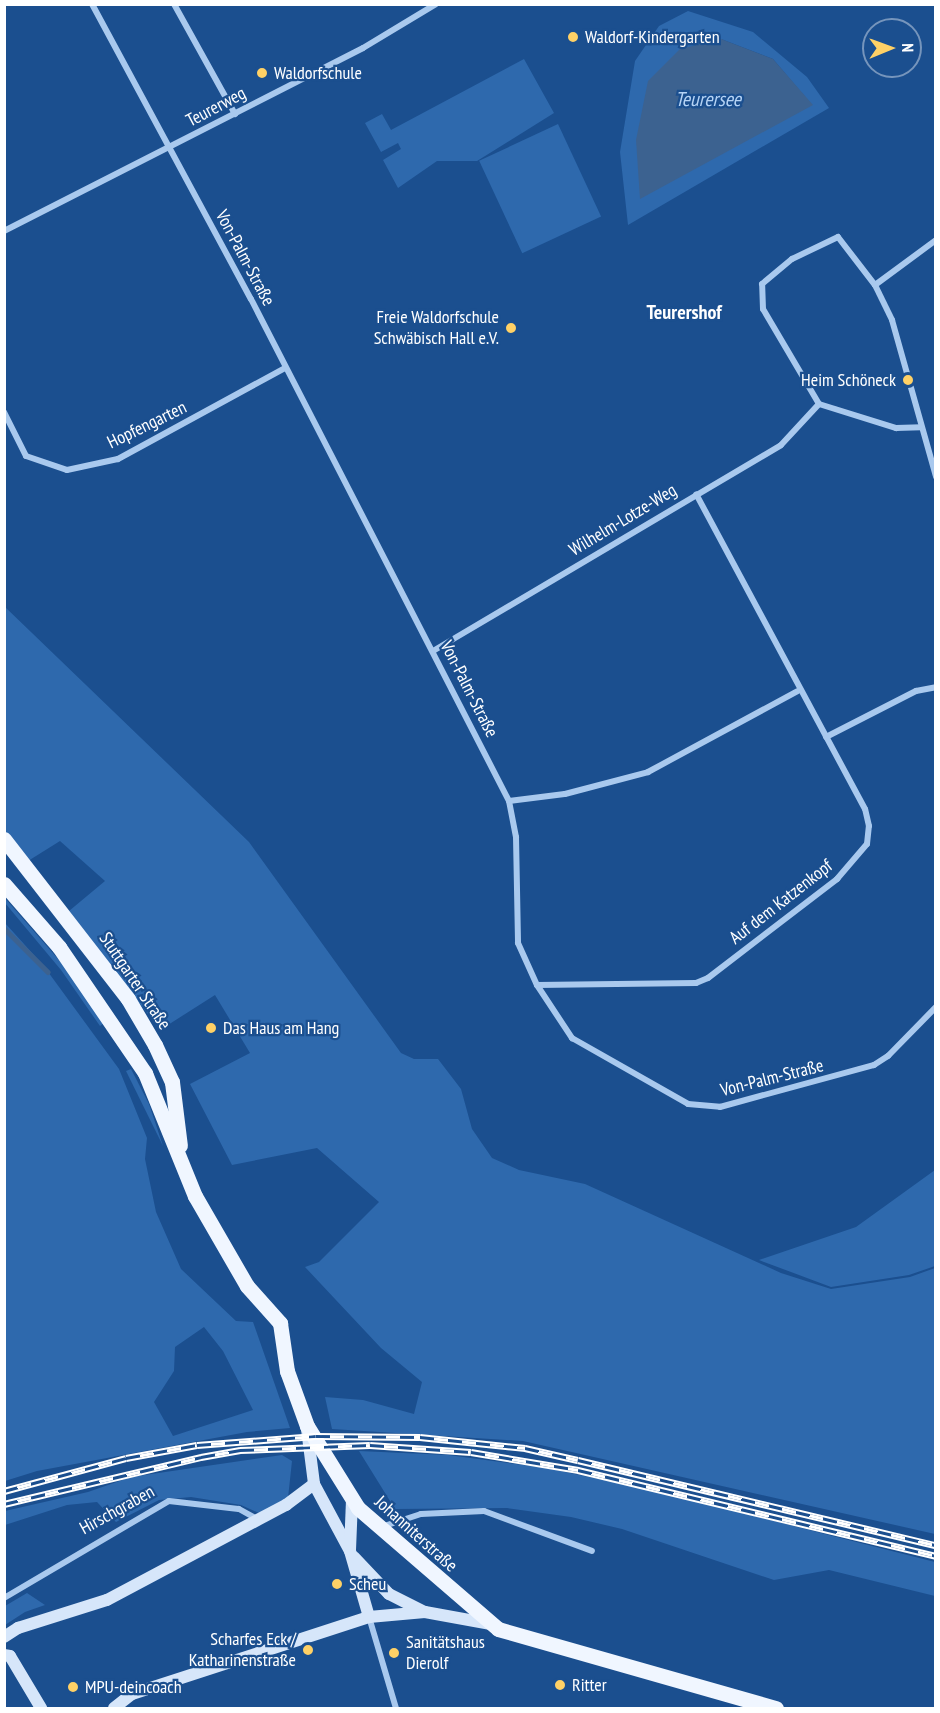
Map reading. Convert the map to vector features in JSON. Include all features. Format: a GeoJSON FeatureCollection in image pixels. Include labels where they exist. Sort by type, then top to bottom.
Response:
{"type":"FeatureCollection","features":[{"type":"Feature","properties":{"kind":"main road","name":"Stuttgarter Straße"},"geometry":{"type":"LineString","coordinates":[[4,839],[128,999],[155,1045],[172,1082],[182,1167]]}},
{"type":"Feature","properties":{"kind":"main road"},"geometry":{"type":"LineString","coordinates":[[4,884],[59,947],[145,1073],[182,1167]]}},
{"type":"Feature","properties":{"kind":"main road","name":"Johanniterstraße"},"geometry":{"type":"LineString","coordinates":[[182,1167],[235,1268],[280,1323],[286,1371],[307,1426],[352,1500],[378,1528],[490,1624],[546,1644],[776,1708]]}},
{"type":"Feature","properties":{"kind":"street","name":"Von-Palm-Straße"},"geometry":{"type":"LineString","coordinates":[[92,4],[285,368],[509,801],[516,837],[516,927],[537,985],[561,1023],[587,1050],[703,1108],[720,1107],[874,1065],[888,1056],[936,1007]]}},
{"type":"Feature","properties":{"kind":"street"},"geometry":{"type":"LineString","coordinates":[[174,4],[235,114]]}},
{"type":"Feature","properties":{"kind":"street","name":"Teurerweg"},"geometry":{"type":"LineString","coordinates":[[168,150],[436,4]]}},
{"type":"Feature","properties":{"kind":"street"},"geometry":{"type":"LineString","coordinates":[[4,231],[168,150]]}},
{"type":"Feature","properties":{"kind":"street"},"geometry":{"type":"LineString","coordinates":[[921,427],[896,428],[819,404],[763,309],[762,284],[792,259],[838,237],[875,285],[892,320],[936,477]]}},
{"type":"Feature","properties":{"kind":"street"},"geometry":{"type":"LineString","coordinates":[[875,285],[936,240]]}},
{"type":"Feature","properties":{"kind":"street","name":"Hopfengarten"},"geometry":{"type":"LineString","coordinates":[[4,412],[26,456],[67,470],[118,459],[285,368]]}},
{"type":"Feature","properties":{"kind":"street","name":"Wilhelm-Lotze-Weg"},"geometry":{"type":"LineString","coordinates":[[433,651],[781,445],[819,404]]}},
{"type":"Feature","properties":{"kind":"street","name":"Auf dem Katzenkopf"},"geometry":{"type":"LineString","coordinates":[[537,985],[696,983],[708,978],[837,879],[867,844],[869,826],[865,809],[798,691],[696,494]]}},
{"type":"Feature","properties":{"kind":"street"},"geometry":{"type":"LineString","coordinates":[[826,737],[916,691],[936,687]]}},
{"type":"Feature","properties":{"kind":"street"},"geometry":{"type":"LineString","coordinates":[[509,801],[565,794],[648,772],[798,691]]}},
{"type":"Feature","properties":{"kind":"street"},"geometry":{"type":"LineString","coordinates":[[307,1426],[314,1484],[350,1551],[396,1708]]}},
{"type":"Feature","properties":{"kind":"street"},"geometry":{"type":"LineString","coordinates":[[4,1637],[18,1628],[106,1600],[257,1519],[314,1484]]}},
{"type":"Feature","properties":{"kind":"street"},"geometry":{"type":"LineString","coordinates":[[352,1500],[350,1551],[389,1594],[425,1612]]}},
{"type":"Feature","properties":{"kind":"street","name":"Hirschgraben"},"geometry":{"type":"LineString","coordinates":[[4,1598],[169,1501],[239,1509],[257,1519]]}},
{"type":"Feature","properties":{"kind":"street"},"geometry":{"type":"LineString","coordinates":[[378,1528],[421,1514],[484,1511],[592,1551]]}},
{"type":"Feature","properties":{"kind":"street"},"geometry":{"type":"LineString","coordinates":[[114,1708],[132,1694],[369,1617],[425,1612],[490,1624]]}},
{"type":"Feature","properties":{"kind":"street"},"geometry":{"type":"LineString","coordinates":[[18,1628],[8,1656],[40,1708]]}},
{"type":"Feature","properties":{"kind":"shaded area","name":"Teurersee"},"geometry":{"type":"Polygon","coordinates":[[[688,11],[753,32],[807,77],[829,108],[628,225],[620,152],[635,61],[659,26],[688,11]],[[721,39],[812,105],[773,59],[721,39]]]}},
{"type":"Feature","properties":{"kind":"shaded area"},"geometry":{"type":"Polygon","coordinates":[[[524,59],[554,113],[477,161],[437,161],[398,188],[383,160],[401,149],[398,143],[381,152],[365,123],[382,114],[391,130],[524,59]]]}},
{"type":"Feature","properties":{"kind":"shaded area"},"geometry":{"type":"Polygon","coordinates":[[[558,124],[601,216],[522,253],[479,161],[558,124]]]}},
{"type":"Feature","properties":{"kind":"shaded area"},"geometry":{"type":"Polygon","coordinates":[[[4,606],[249,842],[401,1053],[414,1059],[438,1059],[461,1089],[472,1129],[492,1158],[519,1170],[585,1184],[781,1273],[831,1289],[910,1277],[935,1268],[935,1534],[523,1441],[332,1429],[325,1397],[363,1400],[414,1414],[422,1382],[381,1348],[305,1267],[319,1262],[379,1202],[317,1148],[232,1165],[190,1084],[250,1053],[215,995],[160,1030],[69,911],[105,881],[60,841],[28,861],[5,832],[4,606]]]}},
{"type":"Feature","properties":{"kind":"shaded area"},"geometry":{"type":"Polygon","coordinates":[[[4,897],[65,967],[104,1023],[100,1026],[61,970],[5,903],[4,897]]]}},
{"type":"Feature","properties":{"kind":"shaded area"},"geometry":{"type":"Polygon","coordinates":[[[5,923],[43,965],[119,1069],[147,1138],[145,1159],[156,1212],[181,1269],[236,1321],[253,1322],[290,1428],[247,1432],[37,1471],[5,1481],[5,923]],[[204,1327],[175,1347],[174,1371],[154,1402],[173,1436],[253,1410],[223,1351],[204,1327]]]}},
{"type":"Feature","properties":{"kind":"shaded area"},"geometry":{"type":"Polygon","coordinates":[[[131,1069],[149,1104],[163,1146],[126,1071],[131,1069]]]}},
{"type":"Feature","properties":{"kind":"shaded area"},"geometry":{"type":"Polygon","coordinates":[[[935,1170],[935,1266],[909,1275],[831,1287],[759,1260],[856,1227],[935,1170]]]}},
{"type":"Feature","properties":{"kind":"shaded area"},"geometry":{"type":"Polygon","coordinates":[[[359,1451],[448,1455],[546,1468],[656,1491],[935,1562],[935,1596],[829,1570],[774,1580],[622,1529],[571,1517],[507,1508],[395,1509],[359,1451]]]}},
{"type":"Feature","properties":{"kind":"shaded area"},"geometry":{"type":"Polygon","coordinates":[[[282,1455],[292,1461],[288,1498],[259,1513],[241,1505],[191,1497],[159,1500],[116,1522],[97,1502],[67,1505],[5,1525],[5,1511],[88,1492],[131,1477],[282,1455]]]}},
{"type":"Feature","properties":{"kind":"shaded area"},"geometry":{"type":"Polygon","coordinates":[[[27,1593],[45,1605],[25,1612],[5,1625],[5,1606],[27,1593]]]}},
{"type":"Feature","properties":{"kind":"water","name":"Teurersee"},"geometry":{"type":"Polygon","coordinates":[[[721,39],[773,59],[813,105],[640,199],[636,140],[648,81],[680,49],[721,39]]]}},
{"type":"Feature","properties":{"kind":"waterway"},"geometry":{"type":"LineString","coordinates":[[4,928],[48,972]]}},
{"type":"Feature","properties":{"kind":"railway"},"geometry":{"type":"LineString","coordinates":[[4,1491],[126,1458],[197,1445],[316,1436],[420,1437],[525,1448],[936,1545]]}},
{"type":"Feature","properties":{"kind":"railway"},"geometry":{"type":"LineString","coordinates":[[4,1504],[201,1457],[240,1450],[370,1445],[471,1452],[578,1470],[936,1556]]}},
{"type":"Feature","properties":{"kind":"place","name":"Waldorf-Kindergarten"},"geometry":{"type":"Point","coordinates":[573,37]}},
{"type":"Feature","properties":{"kind":"place","name":"Waldorfschule"},"geometry":{"type":"Point","coordinates":[262,73]}},
{"type":"Feature","properties":{"kind":"place","name":"Freie Waldorfschule Schwäbisch Hall e.V."},"geometry":{"type":"Point","coordinates":[511,328]}},
{"type":"Feature","properties":{"kind":"place","name":"Heim Schöneck"},"geometry":{"type":"Point","coordinates":[908,380]}},
{"type":"Feature","properties":{"kind":"place","name":"Das Haus am Hang"},"geometry":{"type":"Point","coordinates":[211,1028]}},
{"type":"Feature","properties":{"kind":"place","name":"Scheu"},"geometry":{"type":"Point","coordinates":[337,1584]}},
{"type":"Feature","properties":{"kind":"place","name":"Scharfes Eck / Katharinenstraße"},"geometry":{"type":"Point","coordinates":[308,1650]}},
{"type":"Feature","properties":{"kind":"place","name":"Sanitätshaus Dierolf"},"geometry":{"type":"Point","coordinates":[394,1653]}},
{"type":"Feature","properties":{"kind":"place","name":"Ritter"},"geometry":{"type":"Point","coordinates":[560,1685]}},
{"type":"Feature","properties":{"kind":"place","name":"MPU-deincoach"},"geometry":{"type":"Point","coordinates":[73,1687]}},
{"type":"Feature","properties":{"kind":"district","name":"Teurershof"},"geometry":{"type":"Point","coordinates":[684,312]}}]}
